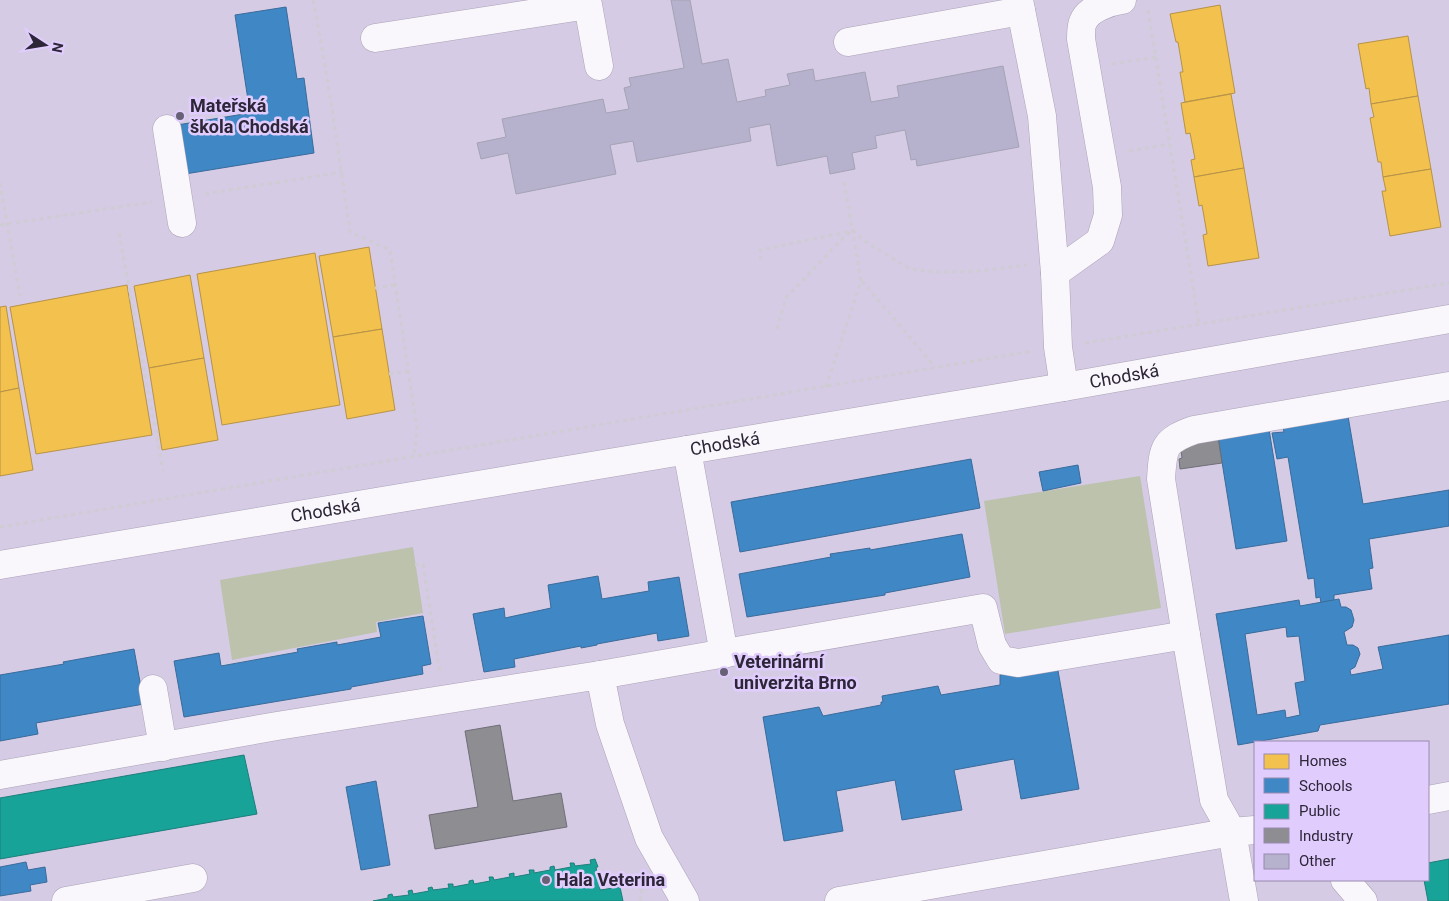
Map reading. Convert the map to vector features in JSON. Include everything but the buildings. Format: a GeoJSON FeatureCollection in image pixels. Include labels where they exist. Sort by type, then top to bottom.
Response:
{"type":"FeatureCollection","features":[{"type":"Feature","properties":{"kind":"street"},"geometry":{"type":"LineString","coordinates":[[1055,274],[1100,241],[1108,215],[1107,187],[1081,39],[1083,22],[1094,9],[1122,0]]}},
{"type":"Feature","properties":{"kind":"street"},"geometry":{"type":"LineString","coordinates":[[375,38],[588,5],[599,66]]}},
{"type":"Feature","properties":{"kind":"street"},"geometry":{"type":"LineString","coordinates":[[848,42],[1020,6],[1042,116],[1055,274],[1058,347],[1064,387]]}},
{"type":"Feature","properties":{"kind":"street"},"geometry":{"type":"LineString","coordinates":[[167,129],[182,223]]}},
{"type":"Feature","properties":{"kind":"street","name":"Chodská"},"geometry":{"type":"LineString","coordinates":[[0,565],[1064,387],[1449,319]]}},
{"type":"Feature","properties":{"kind":"street"},"geometry":{"type":"LineString","coordinates":[[1244,901],[1244,831],[1214,800],[1186,635],[1161,479],[1162,460],[1167,443],[1180,435],[1194,430],[1449,386]]}},
{"type":"Feature","properties":{"kind":"street"},"geometry":{"type":"LineString","coordinates":[[687,450],[724,654]]}},
{"type":"Feature","properties":{"kind":"street"},"geometry":{"type":"LineString","coordinates":[[0,776],[277,726],[600,675],[983,608],[992,645],[1001,660],[1018,663],[1186,635]]}},
{"type":"Feature","properties":{"kind":"street"},"geometry":{"type":"LineString","coordinates":[[600,675],[610,724],[649,838],[685,901]]}},
{"type":"Feature","properties":{"kind":"street"},"geometry":{"type":"LineString","coordinates":[[153,689],[163,747]]}},
{"type":"Feature","properties":{"kind":"street"},"geometry":{"type":"LineString","coordinates":[[1429,800],[1449,796]]}},
{"type":"Feature","properties":{"kind":"street"},"geometry":{"type":"LineString","coordinates":[[838,901],[931,893],[1244,831]]}},
{"type":"Feature","properties":{"kind":"street"},"geometry":{"type":"LineString","coordinates":[[66,901],[194,878]]}},
{"type":"Feature","properties":{"kind":"street"},"geometry":{"type":"LineString","coordinates":[[1346,881],[1362,901]]}},
{"type":"Feature","properties":{"kind":"path"},"geometry":{"type":"LineString","coordinates":[[313,0],[341,163],[350,232],[390,250],[417,429],[414,455]]}},
{"type":"Feature","properties":{"kind":"path"},"geometry":{"type":"LineString","coordinates":[[1147,8],[1199,324]]}},
{"type":"Feature","properties":{"kind":"path"},"geometry":{"type":"LineString","coordinates":[[1086,68],[1156,57]]}},
{"type":"Feature","properties":{"kind":"path"},"geometry":{"type":"LineString","coordinates":[[1102,155],[1170,144]]}},
{"type":"Feature","properties":{"kind":"path"},"geometry":{"type":"LineString","coordinates":[[826,387],[861,281],[844,181]]}},
{"type":"Feature","properties":{"kind":"path"},"geometry":{"type":"LineString","coordinates":[[0,183],[20,296]]}},
{"type":"Feature","properties":{"kind":"path"},"geometry":{"type":"LineString","coordinates":[[0,225],[7,224]]}},
{"type":"Feature","properties":{"kind":"path"},"geometry":{"type":"LineString","coordinates":[[853,230],[866,242],[910,268],[937,272],[981,271],[1032,264],[1055,274]]}},
{"type":"Feature","properties":{"kind":"path"},"geometry":{"type":"LineString","coordinates":[[760,260],[760,250],[853,230]]}},
{"type":"Feature","properties":{"kind":"path"},"geometry":{"type":"LineString","coordinates":[[777,329],[786,298],[838,242],[853,230]]}},
{"type":"Feature","properties":{"kind":"path"},"geometry":{"type":"LineString","coordinates":[[119,233],[163,471]]}},
{"type":"Feature","properties":{"kind":"path"},"geometry":{"type":"LineString","coordinates":[[861,281],[935,367]]}},
{"type":"Feature","properties":{"kind":"path"},"geometry":{"type":"LineString","coordinates":[[0,526],[935,367],[1449,283]]}},
{"type":"Feature","properties":{"kind":"path"},"geometry":{"type":"LineString","coordinates":[[375,288],[396,285]]}},
{"type":"Feature","properties":{"kind":"path"},"geometry":{"type":"LineString","coordinates":[[389,374],[408,371]]}},
{"type":"Feature","properties":{"kind":"path"},"geometry":{"type":"LineString","coordinates":[[415,565],[422,564],[445,700]]}},
{"type":"Feature","properties":{"kind":"green space"},"geometry":{"type":"Polygon","coordinates":[[[1140,476],[1161,608],[1005,634],[984,501],[1140,476]]]}},
{"type":"Feature","properties":{"kind":"green space"},"geometry":{"type":"Polygon","coordinates":[[[413,547],[423,613],[376,622],[377,632],[232,660],[220,580],[413,547]]]}},
{"type":"Feature","properties":{"kind":"place","name":"Mateřská škola Chodská"},"geometry":{"type":"Point","coordinates":[180,116]}},
{"type":"Feature","properties":{"kind":"place","name":"Veterinární univerzita Brno"},"geometry":{"type":"Point","coordinates":[724,672]}},
{"type":"Feature","properties":{"kind":"place","name":"Hala Veterina"},"geometry":{"type":"Point","coordinates":[546,880]}}]}
